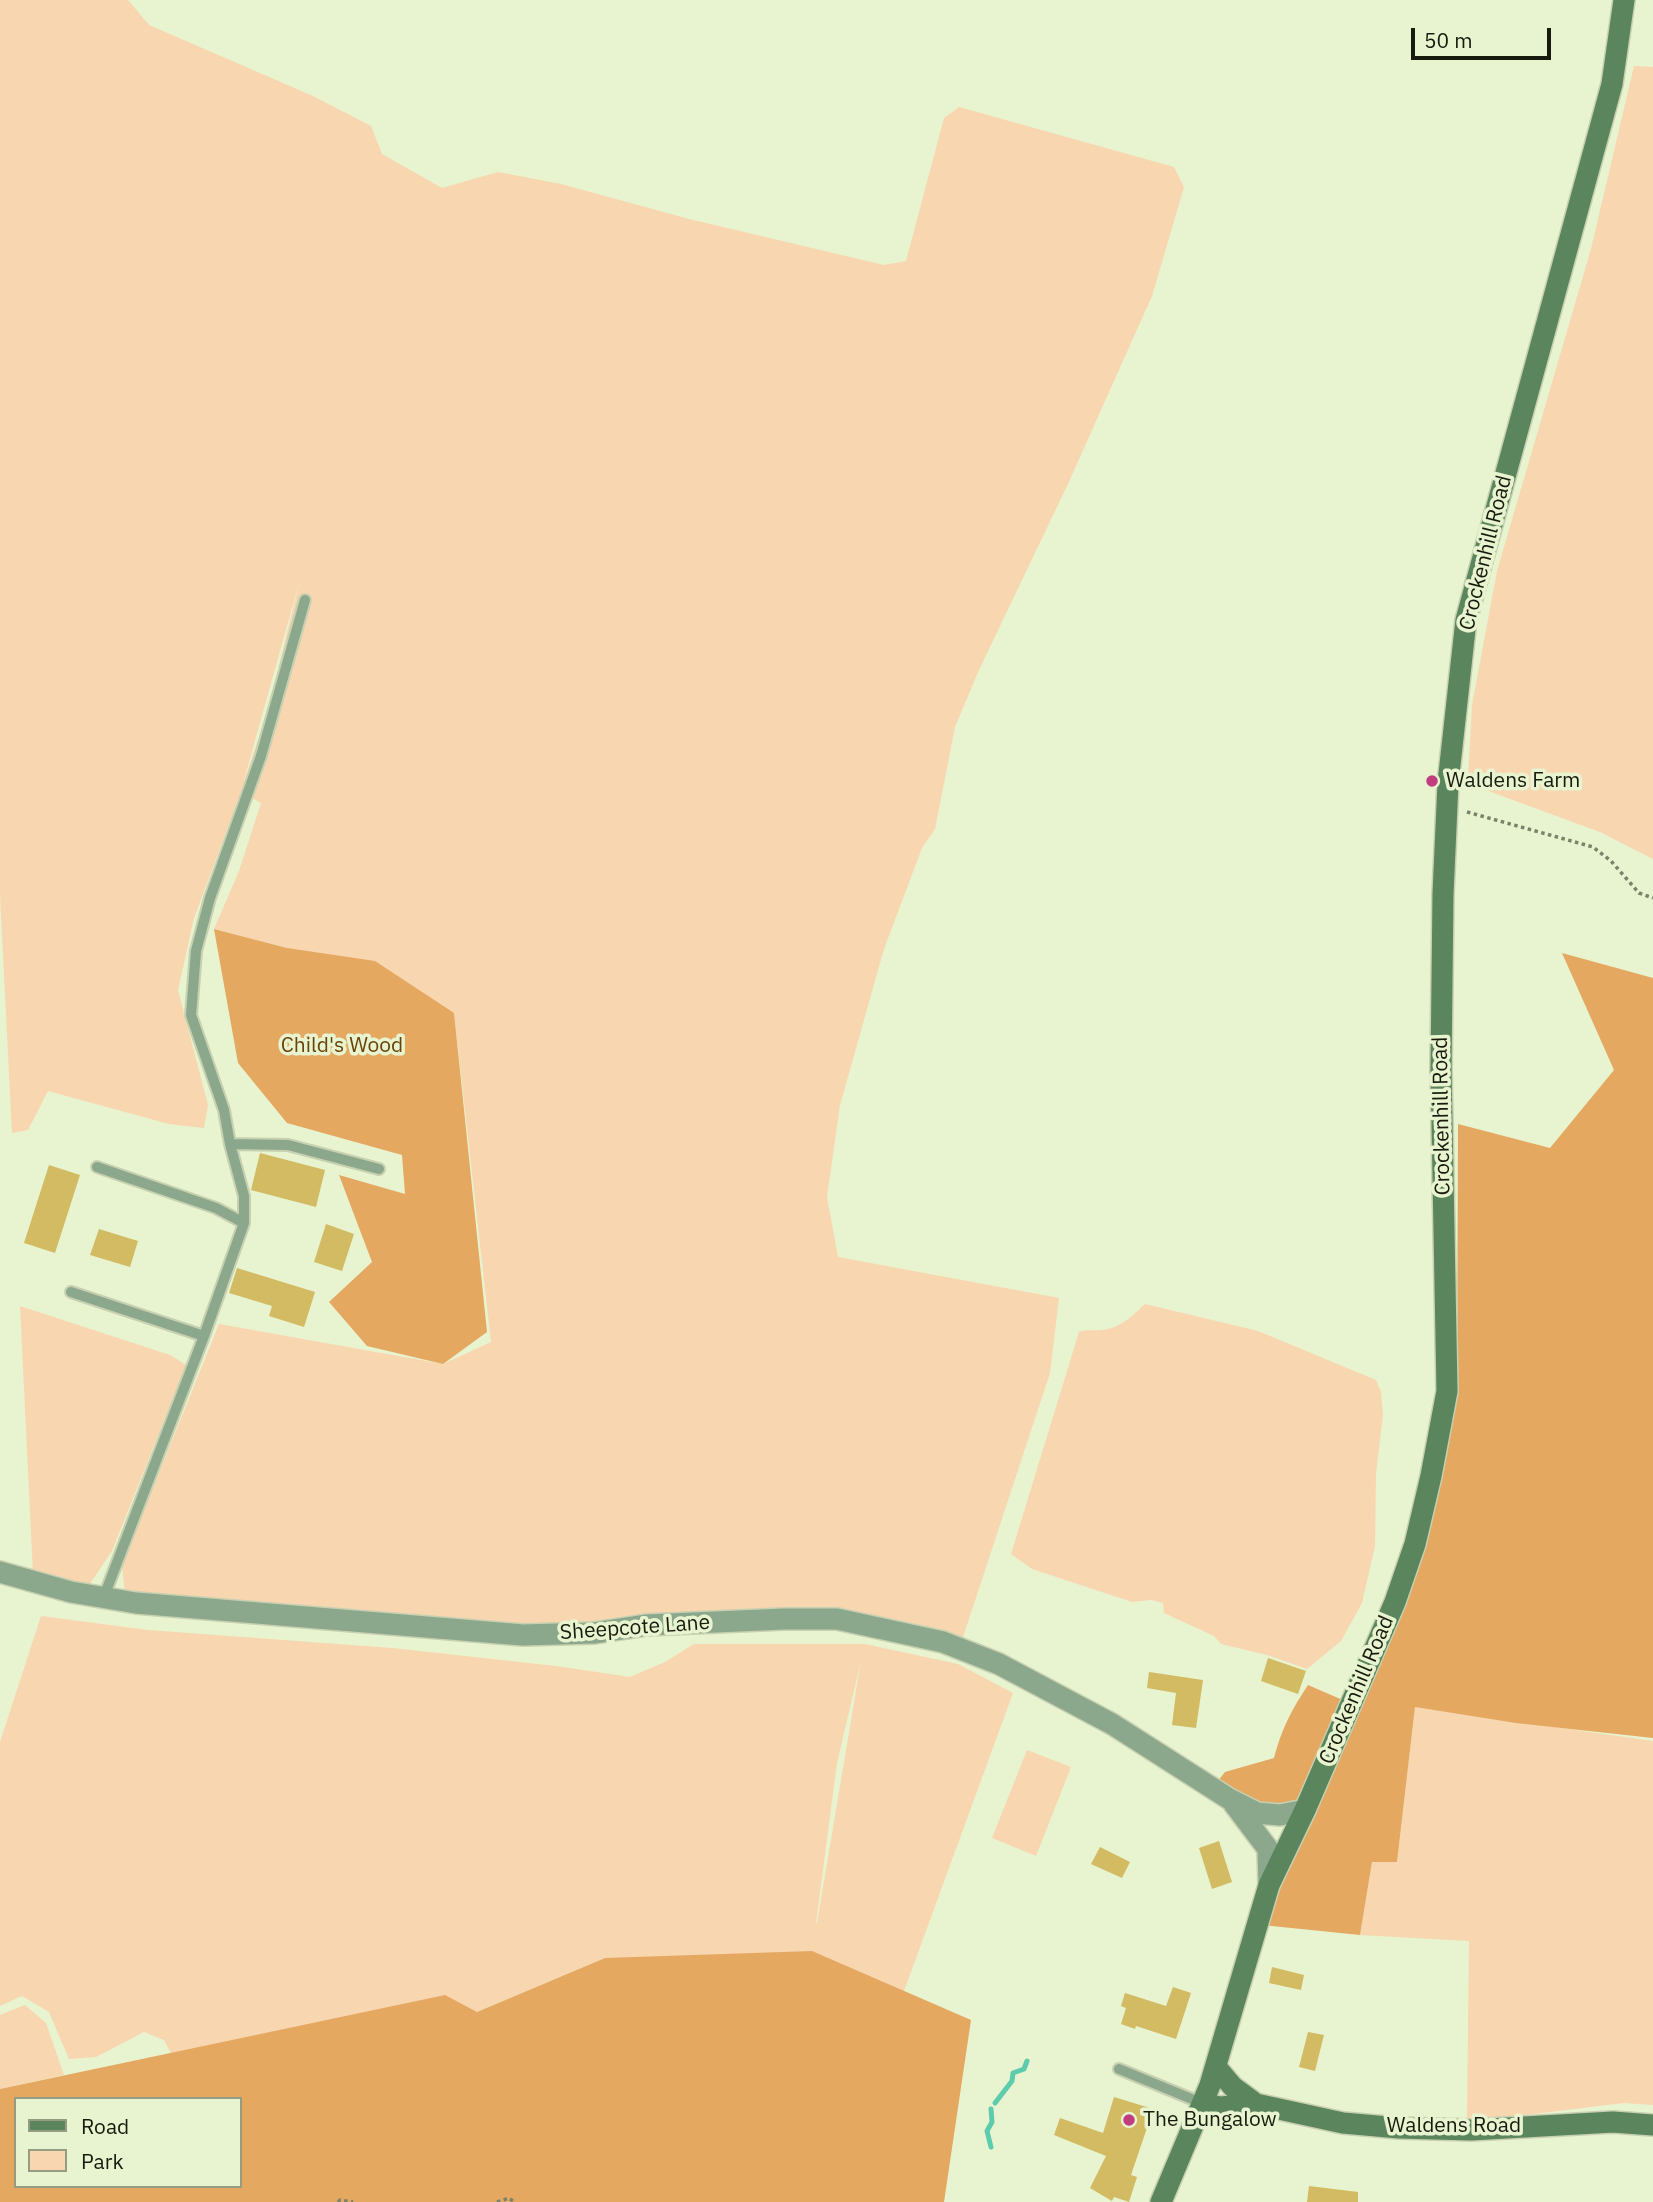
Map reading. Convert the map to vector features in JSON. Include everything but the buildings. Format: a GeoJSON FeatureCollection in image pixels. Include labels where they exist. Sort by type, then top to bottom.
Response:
{"type":"FeatureCollection","features":[{"type":"Feature","properties":{"kind":"main road","name":"Crockenhill Road"},"geometry":{"type":"LineString","coordinates":[[1161,2202],[1204,2104],[1269,1885],[1305,1810],[1395,1602],[1415,1544],[1447,1391],[1441,1069],[1447,808],[1466,620],[1612,84],[1624,0]]}},
{"type":"Feature","properties":{"kind":"main road","name":"Waldens Road"},"geometry":{"type":"LineString","coordinates":[[1216,2067],[1233,2087],[1256,2104]]}},
{"type":"Feature","properties":{"kind":"main road","name":"Waldens Road"},"geometry":{"type":"LineString","coordinates":[[1204,2104],[1222,2107],[1256,2104],[1343,2123],[1399,2128],[1471,2130],[1613,2122],[1653,2125]]}},
{"type":"Feature","properties":{"kind":"street","name":"Sheepcote Lane"},"geometry":{"type":"LineString","coordinates":[[0,1572],[103,1599],[523,1635],[594,1633],[647,1625],[837,1619],[943,1642],[999,1664],[1112,1724],[1231,1800],[1257,1813],[1280,1815],[1305,1810]]}},
{"type":"Feature","properties":{"kind":"street","name":"Sheepcote Lane"},"geometry":{"type":"LineString","coordinates":[[1231,1800],[1268,1849],[1269,1885]]}},
{"type":"Feature","properties":{"kind":"lane"},"geometry":{"type":"LineString","coordinates":[[103,1599],[204,1336],[244,1223],[244,1196],[224,1110],[191,1014],[197,951],[210,898],[261,756],[305,600]]}},
{"type":"Feature","properties":{"kind":"lane"},"geometry":{"type":"LineString","coordinates":[[230,1144],[288,1145],[379,1169]]}},
{"type":"Feature","properties":{"kind":"lane"},"geometry":{"type":"LineString","coordinates":[[97,1167],[216,1208],[244,1223]]}},
{"type":"Feature","properties":{"kind":"lane"},"geometry":{"type":"LineString","coordinates":[[71,1292],[204,1336]]}},
{"type":"Feature","properties":{"kind":"lane"},"geometry":{"type":"LineString","coordinates":[[1119,2070],[1204,2104]]}},
{"type":"Feature","properties":{"kind":"path"},"geometry":{"type":"LineString","coordinates":[[1447,808],[1483,815],[1593,847],[1611,861],[1639,893],[1653,898]]}},
{"type":"Feature","properties":{"kind":"path"},"geometry":{"type":"LineString","coordinates":[[497,2202],[509,2198],[514,2202]]}},
{"type":"Feature","properties":{"kind":"path"},"geometry":{"type":"LineString","coordinates":[[338,2202],[353,2202]]}},
{"type":"Feature","properties":{"kind":"green space"},"geometry":{"type":"Polygon","coordinates":[[[0,0],[128,0],[149,25],[313,96],[371,126],[382,154],[442,188],[498,172],[561,184],[689,219],[884,265],[906,261],[944,118],[959,107],[1174,167],[1184,187],[1152,296],[955,727],[935,829],[922,848],[884,949],[840,1105],[827,1197],[838,1257],[1059,1298],[1050,1373],[963,1637],[822,1609],[554,1628],[125,1594],[122,1565],[219,1324],[443,1364],[491,1342],[454,1013],[287,948],[214,929],[239,871],[261,803],[241,792],[194,918],[178,990],[208,1105],[204,1128],[169,1124],[48,1091],[28,1130],[12,1133],[0,896],[0,0]],[[301,576],[244,781],[268,710],[301,576]]]}},
{"type":"Feature","properties":{"kind":"green space"},"geometry":{"type":"Polygon","coordinates":[[[1634,66],[1653,67],[1653,859],[1600,832],[1480,788],[1468,778],[1472,705],[1497,571],[1591,249],[1634,66]]]}},
{"type":"Feature","properties":{"kind":"green space","name":"Child's Wood"},"geometry":{"type":"Polygon","coordinates":[[[214,929],[287,948],[375,961],[454,1013],[487,1332],[443,1364],[367,1346],[329,1302],[372,1262],[339,1175],[405,1194],[402,1155],[287,1123],[238,1063],[214,929]]]}},
{"type":"Feature","properties":{"kind":"green space"},"geometry":{"type":"Polygon","coordinates":[[[1562,953],[1653,978],[1653,1738],[1516,1723],[1415,1707],[1397,1862],[1372,1862],[1360,1935],[1262,1925],[1424,1546],[1457,1398],[1458,1124],[1550,1148],[1614,1070],[1562,953]]]}},
{"type":"Feature","properties":{"kind":"green space"},"geometry":{"type":"Polygon","coordinates":[[[1145,1304],[1258,1331],[1376,1380],[1381,1392],[1383,1415],[1376,1473],[1375,1546],[1362,1603],[1341,1641],[1307,1669],[1267,1655],[1221,1644],[1214,1636],[1164,1613],[1163,1603],[1151,1600],[1132,1602],[1032,1569],[1011,1554],[1079,1332],[1115,1327],[1145,1304]]]}},
{"type":"Feature","properties":{"kind":"green space"},"geometry":{"type":"Polygon","coordinates":[[[20,1306],[170,1355],[186,1365],[112,1551],[87,1588],[33,1573],[20,1306]]]}},
{"type":"Feature","properties":{"kind":"green space"},"geometry":{"type":"Polygon","coordinates":[[[41,1616],[148,1630],[392,1648],[630,1677],[665,1662],[694,1644],[865,1644],[958,1664],[1013,1693],[904,1991],[605,1958],[477,2012],[177,2065],[164,2040],[144,2032],[96,2057],[69,2059],[49,2012],[22,1996],[0,2006],[0,1742],[41,1616]],[[861,1661],[837,1763],[817,1923],[861,1661]]]}},
{"type":"Feature","properties":{"kind":"green space"},"geometry":{"type":"Polygon","coordinates":[[[1308,1685],[1345,1701],[1302,1805],[1259,1807],[1217,1782],[1225,1772],[1274,1758],[1288,1720],[1308,1685]]]}},
{"type":"Feature","properties":{"kind":"green space"},"geometry":{"type":"Polygon","coordinates":[[[1415,1707],[1653,1741],[1653,2105],[1624,2103],[1467,2122],[1469,1941],[1360,1935],[1372,1861],[1397,1862],[1415,1707]]]}},
{"type":"Feature","properties":{"kind":"green space"},"geometry":{"type":"Polygon","coordinates":[[[1027,1750],[1071,1767],[1036,1856],[992,1838],[1027,1750]]]}},
{"type":"Feature","properties":{"kind":"green space"},"geometry":{"type":"Polygon","coordinates":[[[812,1951],[971,2020],[944,2202],[0,2202],[0,2089],[445,1995],[477,2012],[605,1958],[812,1951]]]}},
{"type":"Feature","properties":{"kind":"green space"},"geometry":{"type":"Polygon","coordinates":[[[25,2005],[46,2023],[64,2075],[0,2089],[0,2015],[25,2005]]]}},
{"type":"Feature","properties":{"kind":"waterway"},"geometry":{"type":"LineString","coordinates":[[995,2103],[1012,2081],[1013,2073],[1024,2069],[1027,2061]]}},
{"type":"Feature","properties":{"kind":"waterway"},"geometry":{"type":"LineString","coordinates":[[991,2109],[992,2122],[987,2131],[991,2147]]}},
{"type":"Feature","properties":{"kind":"place","name":"Waldens Farm"},"geometry":{"type":"Point","coordinates":[1432,781]}},
{"type":"Feature","properties":{"kind":"place","name":"The Bungalow"},"geometry":{"type":"Point","coordinates":[1129,2120]}}]}
